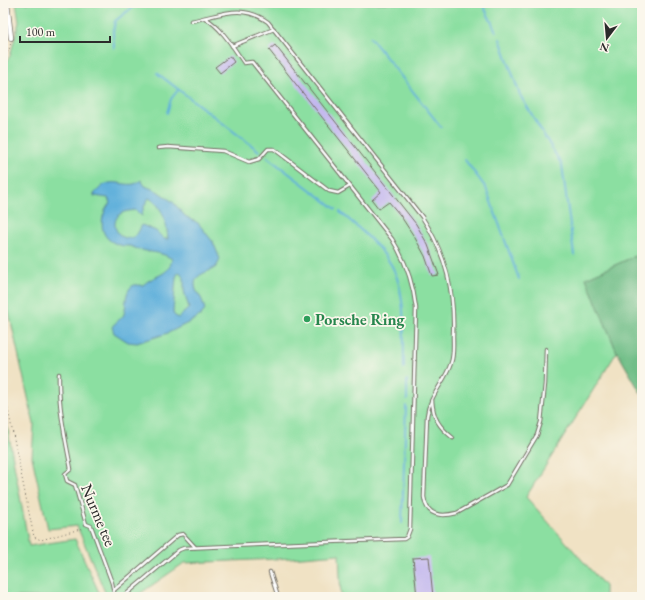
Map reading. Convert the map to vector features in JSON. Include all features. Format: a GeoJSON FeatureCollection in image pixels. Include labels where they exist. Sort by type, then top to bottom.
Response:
{"type":"FeatureCollection","features":[{"type":"Feature","properties":{"kind":"street"},"geometry":{"type":"LineString","coordinates":[[7,3],[11,38]]}},
{"type":"Feature","properties":{"kind":"lane"},"geometry":{"type":"LineString","coordinates":[[191,21],[231,11],[246,11],[268,22],[422,217],[429,228],[445,263],[450,281],[453,304],[452,361],[432,399],[427,416],[425,502],[428,509],[433,513],[448,515],[465,510],[507,485],[539,429],[545,384],[546,349]]}},
{"type":"Feature","properties":{"kind":"lane"},"geometry":{"type":"LineString","coordinates":[[123,597],[179,550],[184,548],[404,539],[409,533],[416,308],[411,278],[399,250],[392,239],[252,62],[244,63],[213,22],[205,18]]}},
{"type":"Feature","properties":{"kind":"lane"},"geometry":{"type":"LineString","coordinates":[[232,46],[274,29]]}},
{"type":"Feature","properties":{"kind":"lane"},"geometry":{"type":"LineString","coordinates":[[158,148],[168,147],[223,151],[250,162],[259,159],[268,149],[274,149],[329,191],[338,193],[350,186]]}},
{"type":"Feature","properties":{"kind":"lane","name":"Nurme tee"},"geometry":{"type":"LineString","coordinates":[[59,374],[58,390],[71,469],[66,474],[67,481],[75,485],[86,524],[91,526],[112,583],[115,597]]}},
{"type":"Feature","properties":{"kind":"lane"},"geometry":{"type":"LineString","coordinates":[[432,399],[433,411],[437,422],[443,430],[453,438]]}},
{"type":"Feature","properties":{"kind":"lane"},"geometry":{"type":"LineString","coordinates":[[114,590],[178,535],[182,534],[195,548]]}},
{"type":"Feature","properties":{"kind":"lane"},"geometry":{"type":"LineString","coordinates":[[270,572],[278,597]]}},
{"type":"Feature","properties":{"kind":"path"},"geometry":{"type":"LineString","coordinates":[[3,59],[9,50],[11,38]]}},
{"type":"Feature","properties":{"kind":"path"},"geometry":{"type":"LineString","coordinates":[[3,385],[34,537],[41,540],[91,526]]}},
{"type":"Feature","properties":{"kind":"green space","name":"Porsche Ring"},"geometry":{"type":"Polygon","coordinates":[[[16,3],[642,3],[642,253],[586,278],[617,352],[526,497],[605,586],[605,597],[341,597],[339,554],[277,559],[184,563],[135,597],[107,597],[77,526],[48,529],[32,457],[34,424],[3,286],[3,67],[10,56],[19,22],[16,3]]]}},
{"type":"Feature","properties":{"kind":"green space"},"geometry":{"type":"Polygon","coordinates":[[[642,253],[642,395],[617,352],[586,278],[642,253]]]}},
{"type":"Feature","properties":{"kind":"green space"},"geometry":{"type":"Polygon","coordinates":[[[3,410],[29,546],[75,539],[101,597],[3,597],[3,410]]]}},
{"type":"Feature","properties":{"kind":"water"},"geometry":{"type":"Polygon","coordinates":[[[141,180],[145,186],[157,191],[173,202],[185,216],[198,223],[213,242],[220,259],[216,267],[201,275],[196,280],[196,290],[202,300],[205,310],[201,315],[168,333],[137,343],[128,342],[114,333],[112,327],[124,314],[126,296],[131,287],[143,285],[166,271],[171,264],[172,259],[161,254],[120,245],[106,237],[102,226],[102,220],[106,208],[110,203],[108,198],[94,196],[94,194],[106,184],[137,183],[141,180]],[[149,198],[144,207],[142,216],[135,210],[122,213],[116,218],[116,228],[121,236],[130,238],[135,236],[142,225],[156,231],[164,239],[168,239],[167,228],[161,210],[154,201],[149,198]],[[180,272],[176,277],[173,312],[178,318],[189,308],[184,291],[184,278],[180,272]]]}},
{"type":"Feature","properties":{"kind":"building"},"geometry":{"type":"Polygon","coordinates":[[[275,45],[416,224],[428,245],[439,275],[432,276],[425,256],[415,238],[400,215],[389,202],[379,209],[372,200],[381,192],[269,50],[275,45]]]}},
{"type":"Feature","properties":{"kind":"building"},"geometry":{"type":"Polygon","coordinates":[[[230,56],[234,62],[220,73],[215,67],[230,56]]]}},
{"type":"Feature","properties":{"kind":"building"},"geometry":{"type":"Polygon","coordinates":[[[429,557],[433,597],[417,597],[413,558],[429,557]]]}},
{"type":"Feature","properties":{"kind":"waterway"},"geometry":{"type":"LineString","coordinates":[[114,48],[113,32],[115,21],[138,3]]}},
{"type":"Feature","properties":{"kind":"waterway"},"geometry":{"type":"LineString","coordinates":[[482,3],[496,31]]}},
{"type":"Feature","properties":{"kind":"waterway"},"geometry":{"type":"LineString","coordinates":[[370,37],[441,127]]}},
{"type":"Feature","properties":{"kind":"waterway"},"geometry":{"type":"LineString","coordinates":[[500,39],[520,95],[562,165],[574,255]]}},
{"type":"Feature","properties":{"kind":"waterway"},"geometry":{"type":"LineString","coordinates":[[157,73],[259,151]]}},
{"type":"Feature","properties":{"kind":"waterway"},"geometry":{"type":"LineString","coordinates":[[167,113],[171,99],[178,90]]}},
{"type":"Feature","properties":{"kind":"waterway"},"geometry":{"type":"LineString","coordinates":[[267,157],[336,209]]}},
{"type":"Feature","properties":{"kind":"waterway"},"geometry":{"type":"LineString","coordinates":[[465,160],[486,188],[519,279]]}},
{"type":"Feature","properties":{"kind":"waterway"},"geometry":{"type":"LineString","coordinates":[[340,212],[377,246],[390,262],[394,270],[401,293],[403,306],[404,368]]}},
{"type":"Feature","properties":{"kind":"waterway"},"geometry":{"type":"LineString","coordinates":[[407,380],[407,400]]}},
{"type":"Feature","properties":{"kind":"waterway"},"geometry":{"type":"LineString","coordinates":[[402,523],[406,406]]}},
{"type":"Feature","properties":{"kind":"place","name":"Porsche Ring"},"geometry":{"type":"Point","coordinates":[307,319]}}]}
